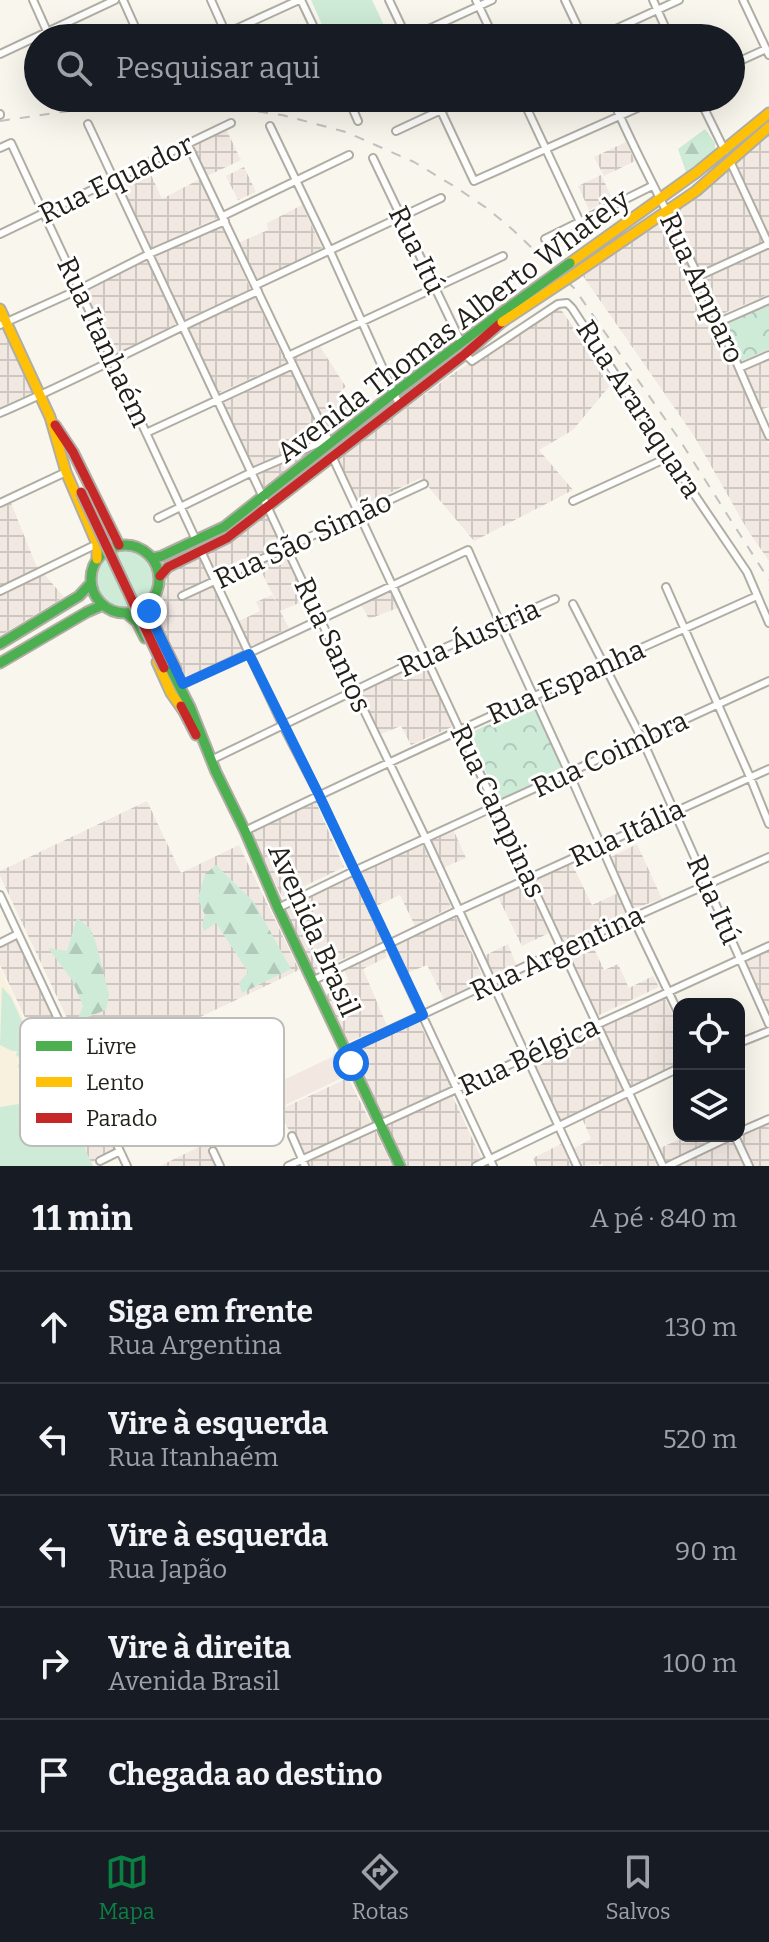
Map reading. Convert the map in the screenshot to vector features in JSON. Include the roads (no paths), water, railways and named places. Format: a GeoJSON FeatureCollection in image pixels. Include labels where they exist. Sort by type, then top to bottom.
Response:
{"type":"FeatureCollection","features":[{"type":"Feature","properties":{"kind":"main road","name":"Avenida Thomas Alberto Whately"},"geometry":{"type":"LineString","coordinates":[[160,576],[168,567],[227,538],[465,354],[500,319],[570,263],[725,152],[769,113]]}},
{"type":"Feature","properties":{"kind":"main road","name":"Avenida Thomas Alberto Whately"},"geometry":{"type":"LineString","coordinates":[[153,558],[224,527],[328,440],[461,342],[576,273],[696,191],[769,127]]}},
{"type":"Feature","properties":{"kind":"main road","name":"Avenida Brasil"},"geometry":{"type":"LineString","coordinates":[[0,309],[3,324],[50,417],[400,1166]]}},
{"type":"Feature","properties":{"kind":"main road","name":"Avenida Brasil"},"geometry":{"type":"LineString","coordinates":[[58,435],[66,472],[97,544],[97,559]]}},
{"type":"Feature","properties":{"kind":"main road","name":"Avenida Brasil"},"geometry":{"type":"LineString","coordinates":[[58,435],[73,452],[119,545]]}},
{"type":"Feature","properties":{"kind":"main road"},"geometry":{"type":"LineString","coordinates":[[119,545],[138,547],[153,558],[160,576],[159,586],[155,596],[143,608],[118,612],[97,599],[91,583],[93,566],[110,548],[119,545]]}},
{"type":"Feature","properties":{"kind":"main road"},"geometry":{"type":"LineString","coordinates":[[0,644],[79,596],[91,583]]}},
{"type":"Feature","properties":{"kind":"main road","name":"Avenida Brasil"},"geometry":{"type":"LineString","coordinates":[[155,596],[149,611],[151,618],[183,684],[187,708]]}},
{"type":"Feature","properties":{"kind":"main road"},"geometry":{"type":"LineString","coordinates":[[0,663],[103,605]]}},
{"type":"Feature","properties":{"kind":"main road","name":"Avenida Brasil"},"geometry":{"type":"LineString","coordinates":[[126,613],[137,622],[171,693],[187,708]]}},
{"type":"Feature","properties":{"kind":"street"},"geometry":{"type":"LineString","coordinates":[[33,0],[43,24]]}},
{"type":"Feature","properties":{"kind":"street"},"geometry":{"type":"LineString","coordinates":[[69,24],[115,0]]}},
{"type":"Feature","properties":{"kind":"street"},"geometry":{"type":"LineString","coordinates":[[123,0],[134,24]]}},
{"type":"Feature","properties":{"kind":"street"},"geometry":{"type":"LineString","coordinates":[[211,0],[222,24]]}},
{"type":"Feature","properties":{"kind":"street"},"geometry":{"type":"LineString","coordinates":[[251,24],[300,0],[312,24]]}},
{"type":"Feature","properties":{"kind":"street"},"geometry":{"type":"LineString","coordinates":[[389,0],[401,24]]}},
{"type":"Feature","properties":{"kind":"street"},"geometry":{"type":"LineString","coordinates":[[436,24],[478,3],[492,0]]}},
{"type":"Feature","properties":{"kind":"street"},"geometry":{"type":"LineString","coordinates":[[565,0],[576,24]]}},
{"type":"Feature","properties":{"kind":"street"},"geometry":{"type":"LineString","coordinates":[[653,0],[664,24]]}},
{"type":"Feature","properties":{"kind":"street"},"geometry":{"type":"LineString","coordinates":[[626,24],[679,0]]}},
{"type":"Feature","properties":{"kind":"street"},"geometry":{"type":"LineString","coordinates":[[743,0],[768,52],[745,60]]}},
{"type":"Feature","properties":{"kind":"street"},"geometry":{"type":"LineString","coordinates":[[478,3],[488,24]]}},
{"type":"Feature","properties":{"kind":"street"},"geometry":{"type":"LineString","coordinates":[[0,54],[24,44]]}},
{"type":"Feature","properties":{"kind":"street"},"geometry":{"type":"LineString","coordinates":[[354,112],[358,121]]}},
{"type":"Feature","properties":{"kind":"street"},"geometry":{"type":"LineString","coordinates":[[396,131],[437,112]]}},
{"type":"Feature","properties":{"kind":"street"},"geometry":{"type":"LineString","coordinates":[[442,112],[474,181],[631,112]]}},
{"type":"Feature","properties":{"kind":"street"},"geometry":{"type":"LineString","coordinates":[[529,112],[580,222]]}},
{"type":"Feature","properties":{"kind":"street","name":"Rua Amparo"},"geometry":{"type":"LineString","coordinates":[[618,112],[699,276],[769,436]]}},
{"type":"Feature","properties":{"kind":"street"},"geometry":{"type":"LineString","coordinates":[[699,276],[769,244],[706,112]]}},
{"type":"Feature","properties":{"kind":"street","name":"Rua Equador"},"geometry":{"type":"LineString","coordinates":[[0,234],[231,123]]}},
{"type":"Feature","properties":{"kind":"street","name":"Rua Santos"},"geometry":{"type":"LineString","coordinates":[[88,124],[577,1166]]}},
{"type":"Feature","properties":{"kind":"street"},"geometry":{"type":"LineString","coordinates":[[270,126],[399,404]]}},
{"type":"Feature","properties":{"kind":"street","name":"Rua Itanhaém"},"geometry":{"type":"LineString","coordinates":[[0,148],[11,143],[196,540]]}},
{"type":"Feature","properties":{"kind":"street"},"geometry":{"type":"LineString","coordinates":[[158,518],[252,472],[328,440],[188,145]]}},
{"type":"Feature","properties":{"kind":"street"},"geometry":{"type":"LineString","coordinates":[[3,324],[224,219],[349,155]]}},
{"type":"Feature","properties":{"kind":"street","name":"Rua Itú"},"geometry":{"type":"LineString","coordinates":[[373,158],[461,342]]}},
{"type":"Feature","properties":{"kind":"street"},"geometry":{"type":"LineString","coordinates":[[545,239],[652,186]]}},
{"type":"Feature","properties":{"kind":"street"},"geometry":{"type":"LineString","coordinates":[[0,413],[441,198]]}},
{"type":"Feature","properties":{"kind":"street"},"geometry":{"type":"LineString","coordinates":[[288,356],[503,256]]}},
{"type":"Feature","properties":{"kind":"street"},"geometry":{"type":"LineString","coordinates":[[719,322],[769,300]]}},
{"type":"Feature","properties":{"kind":"street","name":"Rua Araraquara"},"geometry":{"type":"LineString","coordinates":[[465,354],[472,361],[558,304],[567,303],[747,572],[769,623]]}},
{"type":"Feature","properties":{"kind":"street"},"geometry":{"type":"LineString","coordinates":[[739,368],[769,355]]}},
{"type":"Feature","properties":{"kind":"street"},"geometry":{"type":"LineString","coordinates":[[146,433],[293,365]]}},
{"type":"Feature","properties":{"kind":"street"},"geometry":{"type":"LineString","coordinates":[[760,416],[769,412]]}},
{"type":"Feature","properties":{"kind":"street","name":"Rua Campinas"},"geometry":{"type":"LineString","coordinates":[[332,456],[665,1166]]}},
{"type":"Feature","properties":{"kind":"street"},"geometry":{"type":"LineString","coordinates":[[573,501],[669,457]]}},
{"type":"Feature","properties":{"kind":"street"},"geometry":{"type":"LineString","coordinates":[[0,502],[66,472]]}},
{"type":"Feature","properties":{"kind":"street","name":"Rua São Simão"},"geometry":{"type":"LineString","coordinates":[[182,596],[424,484]]}},
{"type":"Feature","properties":{"kind":"street"},"geometry":{"type":"LineString","coordinates":[[0,591],[97,544]]}},
{"type":"Feature","properties":{"kind":"street"},"geometry":{"type":"LineString","coordinates":[[183,684],[468,550],[673,1001]]}},
{"type":"Feature","properties":{"kind":"street"},"geometry":{"type":"LineString","coordinates":[[201,551],[491,1163]]}},
{"type":"Feature","properties":{"kind":"street"},"geometry":{"type":"LineString","coordinates":[[666,587],[769,824]]}},
{"type":"Feature","properties":{"kind":"street","name":"Rua Espanha"},"geometry":{"type":"LineString","coordinates":[[245,831],[603,664],[757,596]]}},
{"type":"Feature","properties":{"kind":"street","name":"Rua Áustria"},"geometry":{"type":"LineString","coordinates":[[210,758],[555,599]]}},
{"type":"Feature","properties":{"kind":"street","name":"Rua Itú"},"geometry":{"type":"LineString","coordinates":[[573,604],[642,739],[769,1024]]}},
{"type":"Feature","properties":{"kind":"street","name":"Rua Coimbra"},"geometry":{"type":"LineString","coordinates":[[278,908],[769,681]]}},
{"type":"Feature","properties":{"kind":"street","name":"Rua Itália"},"geometry":{"type":"LineString","coordinates":[[312,981],[459,910],[769,769]]}},
{"type":"Feature","properties":{"kind":"street","name":"Rua Argentina"},"geometry":{"type":"LineString","coordinates":[[345,1051],[562,949],[769,857]]}},
{"type":"Feature","properties":{"kind":"street"},"geometry":{"type":"LineString","coordinates":[[0,895],[58,1018]]}},
{"type":"Feature","properties":{"kind":"street"},"geometry":{"type":"LineString","coordinates":[[0,943],[18,934]]}},
{"type":"Feature","properties":{"kind":"street","name":"Rua Bélgica"},"geometry":{"type":"LineString","coordinates":[[288,1166],[304,1163],[381,1124],[769,946]]}},
{"type":"Feature","properties":{"kind":"street"},"geometry":{"type":"LineString","coordinates":[[745,1041],[769,1031]]}},
{"type":"Feature","properties":{"kind":"street"},"geometry":{"type":"LineString","coordinates":[[476,1166],[491,1163],[675,1070]]}},
{"type":"Feature","properties":{"kind":"street"},"geometry":{"type":"LineString","coordinates":[[745,1130],[769,1119]]}},
{"type":"Feature","properties":{"kind":"street"},"geometry":{"type":"LineString","coordinates":[[292,1136],[304,1163]]}},
{"type":"Feature","properties":{"kind":"street"},"geometry":{"type":"LineString","coordinates":[[665,1166],[719,1142]]}},
{"type":"Feature","properties":{"kind":"street"},"geometry":{"type":"LineString","coordinates":[[738,1142],[749,1166]]}},
{"type":"Feature","properties":{"kind":"street"},"geometry":{"type":"LineString","coordinates":[[118,1146],[127,1166]]}},
{"type":"Feature","properties":{"kind":"street"},"geometry":{"type":"LineString","coordinates":[[100,1161],[120,1151]]}},
{"type":"Feature","properties":{"kind":"street"},"geometry":{"type":"LineString","coordinates":[[213,1151],[220,1166]]}},
{"type":"Feature","properties":{"kind":"railway"},"geometry":{"type":"LineString","coordinates":[[0,121],[62,112]]}},
{"type":"Feature","properties":{"kind":"railway"},"geometry":{"type":"LineString","coordinates":[[262,112],[346,132],[414,162],[488,209],[513,230],[574,288],[679,439],[769,580]]}}]}
